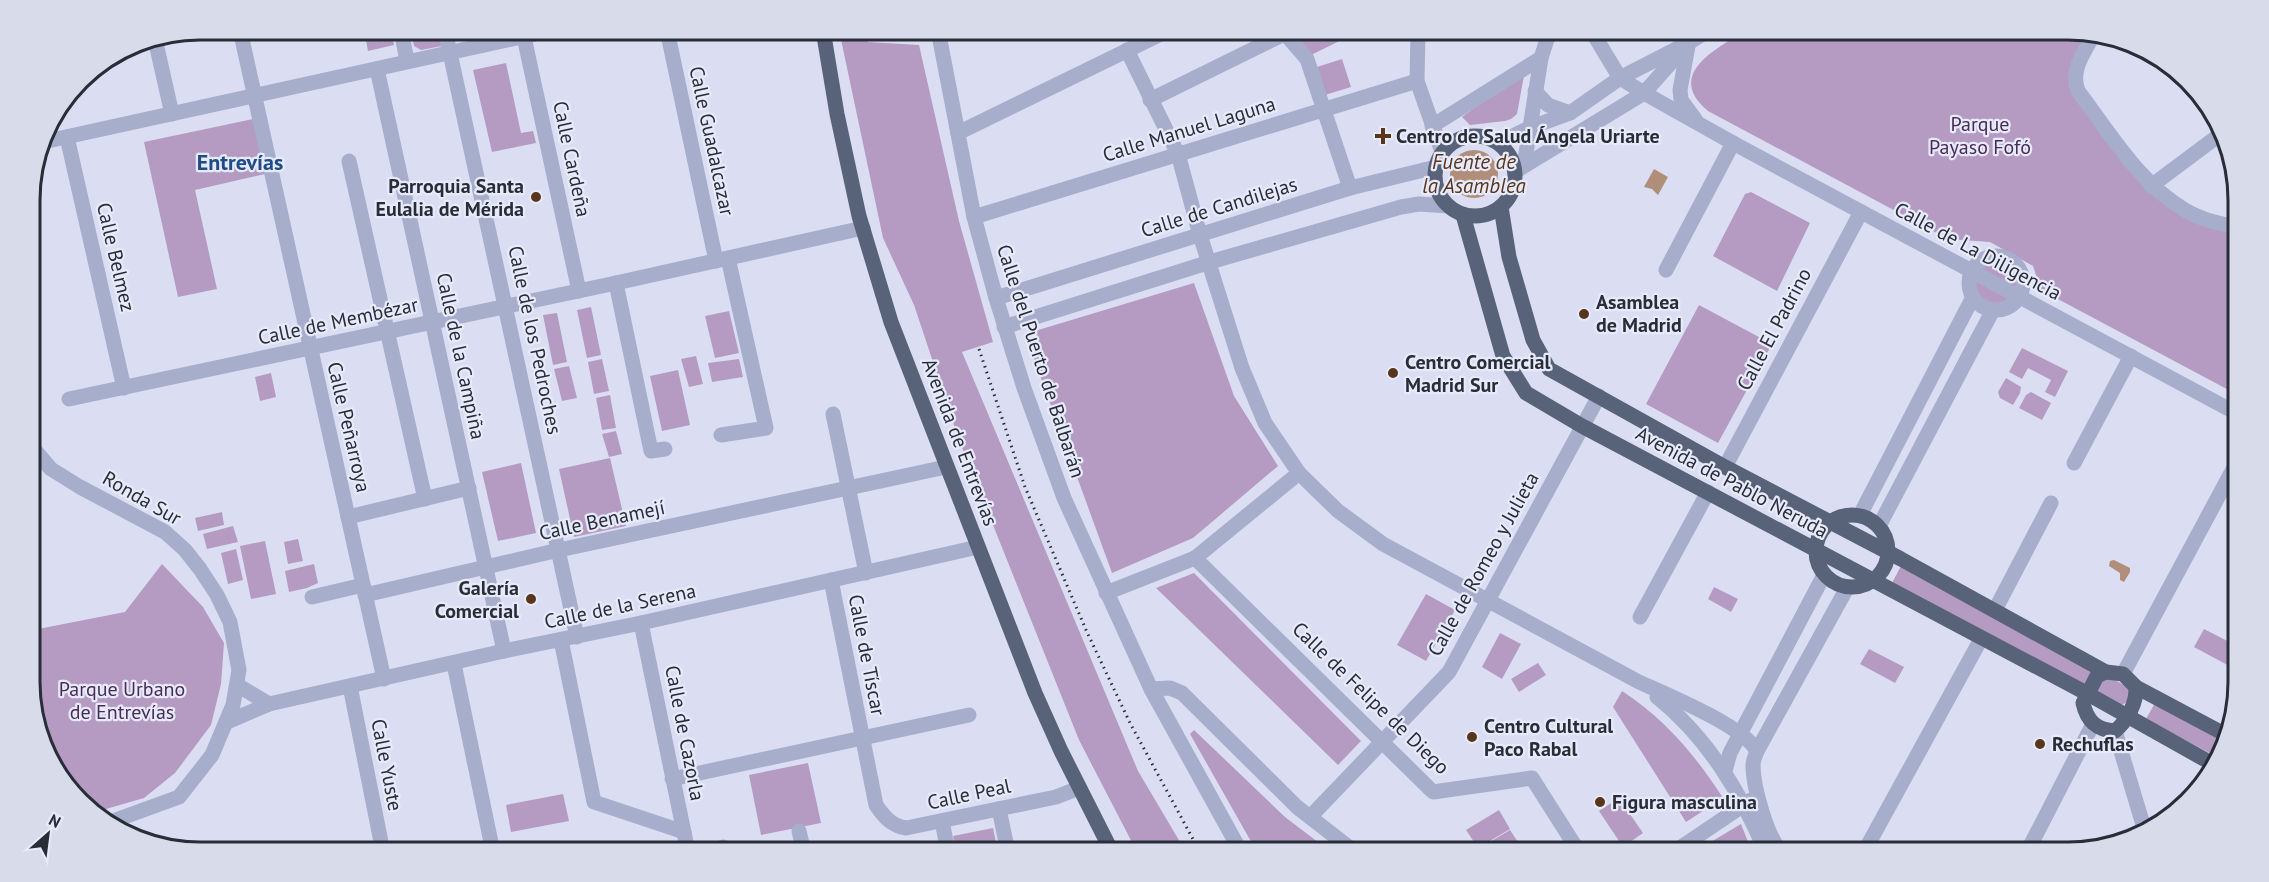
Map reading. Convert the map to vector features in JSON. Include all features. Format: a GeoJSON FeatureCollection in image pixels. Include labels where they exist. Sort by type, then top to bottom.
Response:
{"type":"FeatureCollection","features":[{"type":"Feature","properties":{"kind":"main road","name":"Avenida de Entrevías"},"geometry":{"type":"LineString","coordinates":[[825,40],[837,114],[863,228],[891,322],[1035,693],[1107,842]]}},
{"type":"Feature","properties":{"kind":"main road"},"geometry":{"type":"LineString","coordinates":[[1467,136],[1485,136],[1499,143],[1520,169],[1514,189],[1501,207],[1483,216],[1463,215],[1448,206],[1438,193],[1435,181],[1436,167],[1442,152],[1453,142],[1467,136]]}},
{"type":"Feature","properties":{"kind":"main road","name":"Avenida de Pablo Neruda"},"geometry":{"type":"LineString","coordinates":[[1501,207],[1509,257],[1533,340],[1549,369],[1725,467],[1889,552],[2106,672],[2123,674]]}},
{"type":"Feature","properties":{"kind":"main road","name":"Avenida de Pablo Neruda"},"geometry":{"type":"LineString","coordinates":[[1463,215],[1503,356],[1526,393],[1582,426],[2088,694],[2207,761]]}},
{"type":"Feature","properties":{"kind":"main road"},"geometry":{"type":"LineString","coordinates":[[1845,515],[1860,515],[1880,526],[1887,537],[1889,552],[1885,568],[1874,581],[1860,587],[1847,588],[1834,583],[1824,575],[1817,563],[1815,550],[1820,534],[1830,522],[1845,515]]}},
{"type":"Feature","properties":{"kind":"main road"},"geometry":{"type":"LineString","coordinates":[[2106,672],[2097,676],[2083,703],[2086,716],[2093,724],[2105,730],[2115,731],[2122,725],[2136,697],[2136,687]]}},
{"type":"Feature","properties":{"kind":"main road"},"geometry":{"type":"LineString","coordinates":[[2123,674],[2136,687],[2220,732]]}},
{"type":"Feature","properties":{"kind":"street","name":"Calle Peñarroya"},"geometry":{"type":"LineString","coordinates":[[242,40],[364,590]]}},
{"type":"Feature","properties":{"kind":"street"},"geometry":{"type":"LineString","coordinates":[[402,40],[407,61]]}},
{"type":"Feature","properties":{"kind":"street","name":"Calle de los Pedroches"},"geometry":{"type":"LineString","coordinates":[[447,40],[576,637]]}},
{"type":"Feature","properties":{"kind":"street"},"geometry":{"type":"LineString","coordinates":[[53,139],[509,40]]}},
{"type":"Feature","properties":{"kind":"street","name":"Calle Cardeña"},"geometry":{"type":"LineString","coordinates":[[525,40],[579,291]]}},
{"type":"Feature","properties":{"kind":"street","name":"Calle Guadalcazar"},"geometry":{"type":"LineString","coordinates":[[669,40],[722,260]]}},
{"type":"Feature","properties":{"kind":"street","name":"Calle del Puerto de Balbarán"},"geometry":{"type":"LineString","coordinates":[[943,40],[974,218],[1004,327],[1064,498],[1151,689],[1235,841]]}},
{"type":"Feature","properties":{"kind":"street"},"geometry":{"type":"LineString","coordinates":[[958,134],[1148,40]]}},
{"type":"Feature","properties":{"kind":"street"},"geometry":{"type":"LineString","coordinates":[[1150,100],[1268,40]]}},
{"type":"Feature","properties":{"kind":"street"},"geometry":{"type":"LineString","coordinates":[[1293,40],[1307,59],[1350,188]]}},
{"type":"Feature","properties":{"kind":"street"},"geometry":{"type":"LineString","coordinates":[[1419,40],[1417,81],[1442,152]]}},
{"type":"Feature","properties":{"kind":"street"},"geometry":{"type":"LineString","coordinates":[[1520,169],[1541,58],[1547,40]]}},
{"type":"Feature","properties":{"kind":"street","name":"Calle de La Diligencia"},"geometry":{"type":"LineString","coordinates":[[1597,40],[1620,78],[1644,93],[2228,409]]}},
{"type":"Feature","properties":{"kind":"street"},"geometry":{"type":"LineString","coordinates":[[1499,143],[1529,128],[1570,113],[1620,78],[1693,40]]}},
{"type":"Feature","properties":{"kind":"street"},"geometry":{"type":"LineString","coordinates":[[2089,42],[2075,69],[2078,91],[2151,186],[2187,212],[2228,226]]}},
{"type":"Feature","properties":{"kind":"street"},"geometry":{"type":"LineString","coordinates":[[1520,169],[1644,93],[1688,43]]}},
{"type":"Feature","properties":{"kind":"street","name":"Calle de La Diligencia"},"geometry":{"type":"LineString","coordinates":[[1688,43],[1680,90],[1681,100],[1699,124]]}},
{"type":"Feature","properties":{"kind":"street"},"geometry":{"type":"LineString","coordinates":[[157,47],[172,114]]}},
{"type":"Feature","properties":{"kind":"street"},"geometry":{"type":"LineString","coordinates":[[1127,50],[1178,154],[1200,235],[1242,368],[1265,423],[1299,473],[1338,511],[1383,544],[1740,734],[1751,741],[1756,751]]}},
{"type":"Feature","properties":{"kind":"street"},"geometry":{"type":"LineString","coordinates":[[1432,126],[1541,58]]}},
{"type":"Feature","properties":{"kind":"street","name":"Calle de la Campiña"},"geometry":{"type":"LineString","coordinates":[[377,69],[504,651]]}},
{"type":"Feature","properties":{"kind":"street","name":"Calle Manuel Laguna"},"geometry":{"type":"LineString","coordinates":[[974,218],[1417,81]]}},
{"type":"Feature","properties":{"kind":"street"},"geometry":{"type":"LineString","coordinates":[[1535,91],[1548,105],[1570,113]]}},
{"type":"Feature","properties":{"kind":"street","name":"Calle Belmez"},"geometry":{"type":"LineString","coordinates":[[67,136],[124,388]]}},
{"type":"Feature","properties":{"kind":"street"},"geometry":{"type":"LineString","coordinates":[[2151,186],[2215,138]]}},
{"type":"Feature","properties":{"kind":"street"},"geometry":{"type":"LineString","coordinates":[[1666,270],[1733,143]]}},
{"type":"Feature","properties":{"kind":"street"},"geometry":{"type":"LineString","coordinates":[[349,161],[425,499]]}},
{"type":"Feature","properties":{"kind":"street","name":"Calle de Candilejas"},"geometry":{"type":"LineString","coordinates":[[996,298],[1350,188],[1436,167]]}},
{"type":"Feature","properties":{"kind":"street"},"geometry":{"type":"LineString","coordinates":[[1004,327],[1210,262],[1401,207],[1425,204],[1448,206]]}},
{"type":"Feature","properties":{"kind":"street","name":"Calle El Padrino"},"geometry":{"type":"LineString","coordinates":[[1725,467],[1861,212]]}},
{"type":"Feature","properties":{"kind":"street","name":"Calle de Membézar"},"geometry":{"type":"LineString","coordinates":[[69,399],[616,284],[863,228]]}},
{"type":"Feature","properties":{"kind":"street"},"geometry":{"type":"LineString","coordinates":[[1992,256],[2009,259],[2021,272],[2022,288],[2019,297],[2008,307],[1994,310],[1985,308],[1973,297],[1968,284],[1971,270],[1984,258],[1992,256]]}},
{"type":"Feature","properties":{"kind":"street"},"geometry":{"type":"LineString","coordinates":[[721,435],[766,428],[722,260]]}},
{"type":"Feature","properties":{"kind":"street"},"geometry":{"type":"LineString","coordinates":[[616,284],[651,451],[664,449]]}},
{"type":"Feature","properties":{"kind":"street"},"geometry":{"type":"LineString","coordinates":[[1016,292],[1010,299],[1010,311],[1016,318],[1027,320]]}},
{"type":"Feature","properties":{"kind":"street"},"geometry":{"type":"LineString","coordinates":[[1860,515],[1973,297]]}},
{"type":"Feature","properties":{"kind":"street"},"geometry":{"type":"LineString","coordinates":[[1880,526],[1994,310]]}},
{"type":"Feature","properties":{"kind":"street"},"geometry":{"type":"LineString","coordinates":[[2074,463],[2131,356]]}},
{"type":"Feature","properties":{"kind":"street","name":"Calle de Romeo y Julieta"},"geometry":{"type":"LineString","coordinates":[[1310,817],[1449,672],[1599,396]]}},
{"type":"Feature","properties":{"kind":"street"},"geometry":{"type":"LineString","coordinates":[[833,414],[866,573]]}},
{"type":"Feature","properties":{"kind":"street","name":"Ronda Sur"},"geometry":{"type":"LineString","coordinates":[[40,457],[51,469],[80,487],[165,532],[185,550],[217,595],[230,622],[240,670],[233,705],[212,755],[179,797],[119,819]]}},
{"type":"Feature","properties":{"kind":"street","name":"Calle Benamejí"},"geometry":{"type":"LineString","coordinates":[[312,597],[364,590],[486,567],[946,467]]}},
{"type":"Feature","properties":{"kind":"street"},"geometry":{"type":"LineString","coordinates":[[1106,593],[1196,558],[1299,473]]}},
{"type":"Feature","properties":{"kind":"street"},"geometry":{"type":"LineString","coordinates":[[2123,674],[2228,479]]}},
{"type":"Feature","properties":{"kind":"street","name":"Calle Peñarroya"},"geometry":{"type":"LineString","coordinates":[[348,517],[469,488]]}},
{"type":"Feature","properties":{"kind":"street"},"geometry":{"type":"LineString","coordinates":[[1641,617],[1708,492]]}},
{"type":"Feature","properties":{"kind":"street"},"geometry":{"type":"LineString","coordinates":[[1995,610],[2052,503]]}},
{"type":"Feature","properties":{"kind":"street","name":"Calle de la Serena"},"geometry":{"type":"LineString","coordinates":[[227,722],[269,704],[978,547]]}},
{"type":"Feature","properties":{"kind":"street","name":"Calle de Felipe de Diego"},"geometry":{"type":"LineString","coordinates":[[1196,558],[1433,792],[1532,778],[1572,841]]}},
{"type":"Feature","properties":{"kind":"street"},"geometry":{"type":"LineString","coordinates":[[1725,771],[1730,753],[1824,575]]}},
{"type":"Feature","properties":{"kind":"street","name":"Calle de Tíscar"},"geometry":{"type":"LineString","coordinates":[[831,580],[876,805]]}},
{"type":"Feature","properties":{"kind":"street"},"geometry":{"type":"LineString","coordinates":[[1775,841],[1758,795],[1753,764],[1756,751],[1847,588]]}},
{"type":"Feature","properties":{"kind":"street"},"geometry":{"type":"LineString","coordinates":[[364,590],[384,679]]}},
{"type":"Feature","properties":{"kind":"street","name":"Calle de Cazorla"},"geometry":{"type":"LineString","coordinates":[[641,623],[686,842]]}},
{"type":"Feature","properties":{"kind":"street"},"geometry":{"type":"LineString","coordinates":[[1870,841],[1981,639]]}},
{"type":"Feature","properties":{"kind":"street"},"geometry":{"type":"LineString","coordinates":[[561,640],[594,802],[684,832]]}},
{"type":"Feature","properties":{"kind":"street"},"geometry":{"type":"LineString","coordinates":[[454,664],[491,842]]}},
{"type":"Feature","properties":{"kind":"street"},"geometry":{"type":"LineString","coordinates":[[1640,682],[1674,711],[1709,749],[1744,804],[1761,841]]}},
{"type":"Feature","properties":{"kind":"street"},"geometry":{"type":"LineString","coordinates":[[237,685],[269,704]]}},
{"type":"Feature","properties":{"kind":"street","name":"Calle Yuste"},"geometry":{"type":"LineString","coordinates":[[350,686],[381,842]]}},
{"type":"Feature","properties":{"kind":"street"},"geometry":{"type":"LineString","coordinates":[[1151,689],[1170,688],[1182,693],[1297,807],[1341,841]]}},
{"type":"Feature","properties":{"kind":"street","name":"Calle de Tíscar"},"geometry":{"type":"LineString","coordinates":[[863,739],[969,715]]}},
{"type":"Feature","properties":{"kind":"street"},"geometry":{"type":"LineString","coordinates":[[2033,841],[2093,724]]}},
{"type":"Feature","properties":{"kind":"street"},"geometry":{"type":"LineString","coordinates":[[2115,731],[2142,823]]}},
{"type":"Feature","properties":{"kind":"street"},"geometry":{"type":"LineString","coordinates":[[672,779],[863,739]]}},
{"type":"Feature","properties":{"kind":"street","name":"Calle Peal"},"geometry":{"type":"LineString","coordinates":[[876,805],[882,814],[898,827],[906,828],[1056,797],[1080,788]]}},
{"type":"Feature","properties":{"kind":"street"},"geometry":{"type":"LineString","coordinates":[[1690,841],[1758,795]]}},
{"type":"Feature","properties":{"kind":"street"},"geometry":{"type":"LineString","coordinates":[[999,809],[1006,842]]}},
{"type":"Feature","properties":{"kind":"street"},"geometry":{"type":"LineString","coordinates":[[942,821],[946,842]]}},
{"type":"Feature","properties":{"kind":"street"},"geometry":{"type":"LineString","coordinates":[[800,831],[802,842]]}},
{"type":"Feature","properties":{"kind":"green space"},"geometry":{"type":"Polygon","coordinates":[[[366,40],[393,40],[394,45],[368,51],[366,40]]]}},
{"type":"Feature","properties":{"kind":"green space"},"geometry":{"type":"Polygon","coordinates":[[[413,40],[442,40],[442,46],[421,50],[414,46],[413,40]]]}},
{"type":"Feature","properties":{"kind":"green space"},"geometry":{"type":"Polygon","coordinates":[[[841,40],[919,45],[959,221],[993,342],[962,352],[1138,771],[1180,841],[1132,842],[1079,740],[959,440],[914,305],[883,238],[841,40]]]}},
{"type":"Feature","properties":{"kind":"green space"},"geometry":{"type":"Polygon","coordinates":[[[1297,40],[1342,40],[1311,55],[1297,40]]]}},
{"type":"Feature","properties":{"kind":"green space","name":"Parque Payaso Fofó"},"geometry":{"type":"Polygon","coordinates":[[[1731,40],[2068,40],[2091,43],[2075,82],[2151,186],[2228,223],[2228,390],[2041,290],[2033,266],[1990,242],[1948,239],[1708,111],[1696,98],[1691,85],[1693,74],[1710,53],[1731,40]]]}},
{"type":"Feature","properties":{"kind":"green space"},"geometry":{"type":"Polygon","coordinates":[[[1342,59],[1351,87],[1325,95],[1317,67],[1342,59]]]}},
{"type":"Feature","properties":{"kind":"green space"},"geometry":{"type":"Polygon","coordinates":[[[506,63],[521,133],[533,131],[536,143],[492,152],[473,70],[506,63]]]}},
{"type":"Feature","properties":{"kind":"green space"},"geometry":{"type":"Polygon","coordinates":[[[1525,70],[1517,114],[1511,119],[1470,125],[1462,117],[1525,70]]]}},
{"type":"Feature","properties":{"kind":"green space"},"geometry":{"type":"Polygon","coordinates":[[[253,119],[265,174],[195,190],[217,289],[178,297],[144,142],[253,119]]]}},
{"type":"Feature","properties":{"kind":"green space"},"geometry":{"type":"Polygon","coordinates":[[[1751,192],[1810,223],[1777,291],[1713,256],[1745,194],[1751,192]]]}},
{"type":"Feature","properties":{"kind":"green space"},"geometry":{"type":"Polygon","coordinates":[[[1994,259],[2006,261],[2014,268],[2019,277],[2018,289],[1979,267],[1983,262],[1994,259]]]}},
{"type":"Feature","properties":{"kind":"green space"},"geometry":{"type":"Polygon","coordinates":[[[1972,280],[2013,298],[2006,305],[1989,306],[1975,293],[1972,280]]]}},
{"type":"Feature","properties":{"kind":"green space"},"geometry":{"type":"Polygon","coordinates":[[[1194,283],[1234,396],[1278,466],[1193,538],[1112,573],[1025,334],[1194,283]]]}},
{"type":"Feature","properties":{"kind":"green space"},"geometry":{"type":"Polygon","coordinates":[[[1699,305],[1772,344],[1718,443],[1646,404],[1699,305]]]}},
{"type":"Feature","properties":{"kind":"green space"},"geometry":{"type":"Polygon","coordinates":[[[591,307],[601,355],[587,358],[577,310],[591,307]]]}},
{"type":"Feature","properties":{"kind":"green space"},"geometry":{"type":"Polygon","coordinates":[[[729,311],[739,353],[715,358],[705,316],[729,311]]]}},
{"type":"Feature","properties":{"kind":"green space"},"geometry":{"type":"Polygon","coordinates":[[[557,313],[567,362],[553,365],[543,315],[557,313]]]}},
{"type":"Feature","properties":{"kind":"green space"},"geometry":{"type":"Polygon","coordinates":[[[2022,348],[2068,371],[2055,397],[2045,392],[2051,380],[2028,368],[2022,379],[2009,372],[2022,348]]]}},
{"type":"Feature","properties":{"kind":"green space"},"geometry":{"type":"Polygon","coordinates":[[[696,356],[703,384],[689,387],[681,359],[696,356]]]}},
{"type":"Feature","properties":{"kind":"green space"},"geometry":{"type":"Polygon","coordinates":[[[602,359],[609,391],[594,394],[588,362],[602,359]]]}},
{"type":"Feature","properties":{"kind":"green space"},"geometry":{"type":"Polygon","coordinates":[[[739,359],[743,377],[712,382],[708,363],[739,359]]]}},
{"type":"Feature","properties":{"kind":"green space"},"geometry":{"type":"Polygon","coordinates":[[[569,366],[577,398],[562,401],[554,369],[569,366]]]}},
{"type":"Feature","properties":{"kind":"green space"},"geometry":{"type":"Polygon","coordinates":[[[678,370],[690,425],[662,431],[650,376],[678,370]]]}},
{"type":"Feature","properties":{"kind":"green space"},"geometry":{"type":"Polygon","coordinates":[[[271,373],[276,397],[260,401],[255,377],[271,373]]]}},
{"type":"Feature","properties":{"kind":"green space"},"geometry":{"type":"Polygon","coordinates":[[[2006,378],[2021,387],[2013,405],[2000,398],[1998,392],[2006,378]]]}},
{"type":"Feature","properties":{"kind":"green space"},"geometry":{"type":"Polygon","coordinates":[[[2031,392],[2051,403],[2042,420],[2019,408],[2026,395],[2031,392]]]}},
{"type":"Feature","properties":{"kind":"green space"},"geometry":{"type":"Polygon","coordinates":[[[610,395],[616,428],[602,430],[596,398],[610,395]]]}},
{"type":"Feature","properties":{"kind":"green space"},"geometry":{"type":"Polygon","coordinates":[[[616,431],[622,454],[609,457],[602,434],[616,431]]]}},
{"type":"Feature","properties":{"kind":"green space"},"geometry":{"type":"Polygon","coordinates":[[[610,458],[626,526],[574,537],[559,469],[610,458]]]}},
{"type":"Feature","properties":{"kind":"green space"},"geometry":{"type":"Polygon","coordinates":[[[521,463],[536,533],[498,541],[482,472],[521,463]]]}},
{"type":"Feature","properties":{"kind":"green space"},"geometry":{"type":"Polygon","coordinates":[[[222,512],[224,525],[198,531],[195,518],[222,512]]]}},
{"type":"Feature","properties":{"kind":"green space"},"geometry":{"type":"Polygon","coordinates":[[[233,526],[238,542],[207,549],[203,534],[233,526]]]}},
{"type":"Feature","properties":{"kind":"green space"},"geometry":{"type":"Polygon","coordinates":[[[298,539],[303,561],[288,564],[284,542],[298,539]]]}},
{"type":"Feature","properties":{"kind":"green space"},"geometry":{"type":"Polygon","coordinates":[[[265,541],[276,594],[251,599],[240,546],[265,541]]]}},
{"type":"Feature","properties":{"kind":"green space"},"geometry":{"type":"Polygon","coordinates":[[[236,549],[243,580],[228,584],[221,553],[236,549]]]}},
{"type":"Feature","properties":{"kind":"green space","name":"Parque Urbano de Entrevías"},"geometry":{"type":"Polygon","coordinates":[[[162,564],[203,607],[224,643],[221,684],[211,725],[175,773],[144,798],[105,809],[80,787],[67,770],[49,733],[40,681],[40,629],[125,612],[162,564]]]}},
{"type":"Feature","properties":{"kind":"green space"},"geometry":{"type":"Polygon","coordinates":[[[314,564],[318,583],[289,592],[285,571],[314,564]]]}},
{"type":"Feature","properties":{"kind":"green space"},"geometry":{"type":"Polygon","coordinates":[[[1901,566],[2092,670],[2085,686],[1892,583],[1901,566]]]}},
{"type":"Feature","properties":{"kind":"green space"},"geometry":{"type":"Polygon","coordinates":[[[1194,573],[1361,741],[1338,765],[1156,588],[1194,573]]]}},
{"type":"Feature","properties":{"kind":"green space"},"geometry":{"type":"Polygon","coordinates":[[[1714,587],[1738,599],[1731,612],[1708,599],[1714,587]]]}},
{"type":"Feature","properties":{"kind":"green space"},"geometry":{"type":"Polygon","coordinates":[[[1426,594],[1455,610],[1426,661],[1397,645],[1426,594]]]}},
{"type":"Feature","properties":{"kind":"green space"},"geometry":{"type":"Polygon","coordinates":[[[2204,629],[2228,641],[2228,665],[2194,647],[2204,629]]]}},
{"type":"Feature","properties":{"kind":"green space"},"geometry":{"type":"Polygon","coordinates":[[[1500,633],[1521,644],[1502,679],[1482,667],[1500,633]]]}},
{"type":"Feature","properties":{"kind":"green space"},"geometry":{"type":"Polygon","coordinates":[[[1869,649],[1904,667],[1895,683],[1860,664],[1869,649]]]}},
{"type":"Feature","properties":{"kind":"green space"},"geometry":{"type":"Polygon","coordinates":[[[1538,663],[1546,675],[1519,692],[1511,679],[1538,663]]]}},
{"type":"Feature","properties":{"kind":"green space"},"geometry":{"type":"Polygon","coordinates":[[[2111,678],[2126,686],[2130,691],[2129,701],[2122,705],[2098,693],[2097,683],[2111,678]]]}},
{"type":"Feature","properties":{"kind":"green space"},"geometry":{"type":"Polygon","coordinates":[[[1622,691],[1666,726],[1702,768],[1723,798],[1686,822],[1613,707],[1622,691]]]}},
{"type":"Feature","properties":{"kind":"green space"},"geometry":{"type":"Polygon","coordinates":[[[2155,703],[2219,737],[2211,754],[2146,719],[2155,703]]]}},
{"type":"Feature","properties":{"kind":"green space"},"geometry":{"type":"Polygon","coordinates":[[[1194,730],[1285,817],[1317,841],[1251,841],[1190,734],[1194,730]]]}},
{"type":"Feature","properties":{"kind":"green space"},"geometry":{"type":"Polygon","coordinates":[[[808,763],[821,823],[761,835],[749,775],[808,763]]]}},
{"type":"Feature","properties":{"kind":"green space"},"geometry":{"type":"Polygon","coordinates":[[[563,794],[569,821],[511,832],[506,805],[563,794]]]}},
{"type":"Feature","properties":{"kind":"green space"},"geometry":{"type":"Polygon","coordinates":[[[1619,798],[1643,833],[1631,841],[1619,841],[1599,811],[1619,798]]]}},
{"type":"Feature","properties":{"kind":"green space"},"geometry":{"type":"Polygon","coordinates":[[[1499,810],[1510,829],[1489,841],[1474,841],[1466,830],[1499,810]]]}},
{"type":"Feature","properties":{"kind":"green space"},"geometry":{"type":"Polygon","coordinates":[[[1741,824],[1748,841],[1712,841],[1741,824]]]}},
{"type":"Feature","properties":{"kind":"green space"},"geometry":{"type":"Polygon","coordinates":[[[993,828],[996,842],[954,842],[953,836],[993,828]]]}},
{"type":"Feature","properties":{"kind":"green space"},"geometry":{"type":"Polygon","coordinates":[[[1510,830],[1518,841],[1491,841],[1510,830]]]}},
{"type":"Feature","properties":{"kind":"water","name":"Fuente de la Asamblea"},"geometry":{"type":"Polygon","coordinates":[[[1469,150],[1479,150],[1491,157],[1498,169],[1498,179],[1491,191],[1479,198],[1469,198],[1454,187],[1450,179],[1450,169],[1461,154],[1469,150]]]}},
{"type":"Feature","properties":{"kind":"water"},"geometry":{"type":"Polygon","coordinates":[[[1654,169],[1668,177],[1658,195],[1652,189],[1644,187],[1654,169]]]}},
{"type":"Feature","properties":{"kind":"water"},"geometry":{"type":"Polygon","coordinates":[[[2114,560],[2130,568],[2124,582],[2120,580],[2120,573],[2109,566],[2110,561],[2114,560]]]}},
{"type":"Feature","properties":{"kind":"railway"},"geometry":{"type":"LineString","coordinates":[[979,349],[1025,487],[1086,630],[1130,723],[1194,841]]}},
{"type":"Feature","properties":{"kind":"place","name":"Centro de Salud Ángela Uriarte"},"geometry":{"type":"Point","coordinates":[1383,136]}},
{"type":"Feature","properties":{"kind":"place","name":"Parroquia Santa Eulalia de Mérida"},"geometry":{"type":"Point","coordinates":[536,197]}},
{"type":"Feature","properties":{"kind":"place","name":"Asamblea de Madrid"},"geometry":{"type":"Point","coordinates":[1584,314]}},
{"type":"Feature","properties":{"kind":"place","name":"Centro Comercial Madrid Sur"},"geometry":{"type":"Point","coordinates":[1393,373]}},
{"type":"Feature","properties":{"kind":"place","name":"Galería Comercial"},"geometry":{"type":"Point","coordinates":[531,599]}},
{"type":"Feature","properties":{"kind":"place","name":"Centro Cultural Paco Rabal"},"geometry":{"type":"Point","coordinates":[1472,737]}},
{"type":"Feature","properties":{"kind":"place","name":"Rechuflas"},"geometry":{"type":"Point","coordinates":[2040,744]}},
{"type":"Feature","properties":{"kind":"place","name":"Figura masculina"},"geometry":{"type":"Point","coordinates":[1600,802]}},
{"type":"Feature","properties":{"kind":"district","name":"Entrevías"},"geometry":{"type":"Point","coordinates":[240,162]}}]}
